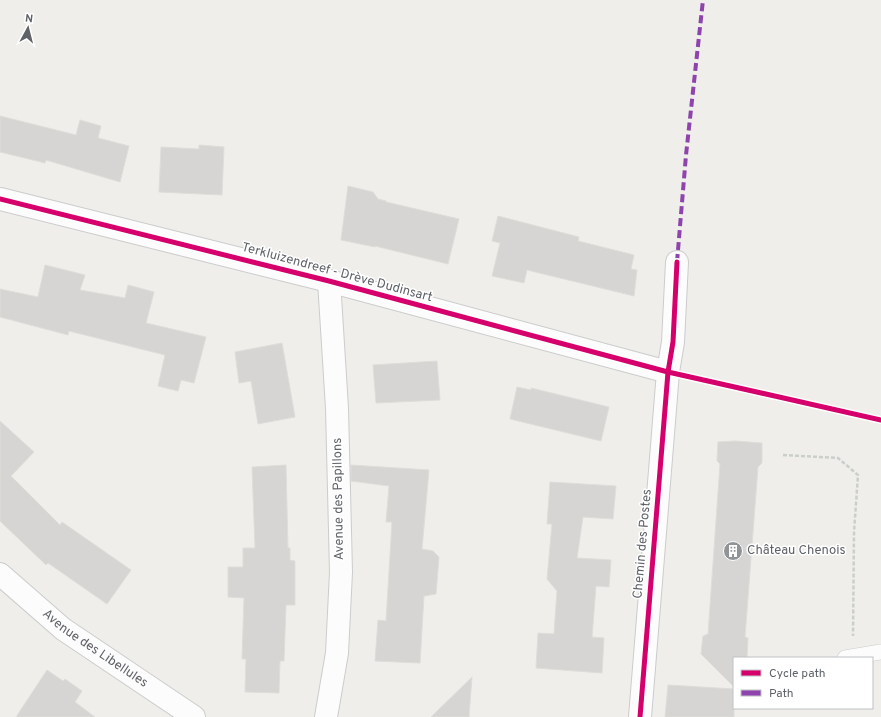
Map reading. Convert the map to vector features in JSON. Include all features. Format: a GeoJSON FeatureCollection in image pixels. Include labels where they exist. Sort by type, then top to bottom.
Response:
{"type":"FeatureCollection","features":[{"type":"Feature","properties":{"kind":"street","name":"Terkluizendreef - Drève Dudinsart"},"geometry":{"type":"LineString","coordinates":[[0,200],[330,281],[668,372]]}},
{"type":"Feature","properties":{"kind":"street","name":"Chemin des Postes"},"geometry":{"type":"LineString","coordinates":[[640,717],[668,372],[674,342],[677,262]]}},
{"type":"Feature","properties":{"kind":"street","name":"Avenue des Papillons"},"geometry":{"type":"LineString","coordinates":[[326,717],[337,653],[341,572],[337,408],[330,281]]}},
{"type":"Feature","properties":{"kind":"street","name":"Avenue des Libellules"},"geometry":{"type":"LineString","coordinates":[[0,574],[64,629],[194,717]]}},
{"type":"Feature","properties":{"kind":"lane"},"geometry":{"type":"LineString","coordinates":[[848,657],[881,652]]}},
{"type":"Feature","properties":{"kind":"path"},"geometry":{"type":"LineString","coordinates":[[783,455],[838,458],[858,475],[854,532],[853,636],[848,657]]}},
{"type":"Feature","properties":{"kind":"building"},"geometry":{"type":"Polygon","coordinates":[[[0,116],[76,135],[80,120],[101,126],[98,138],[129,146],[120,182],[46,160],[45,163],[0,152],[0,116]]]}},
{"type":"Feature","properties":{"kind":"building"},"geometry":{"type":"Polygon","coordinates":[[[199,145],[224,147],[222,195],[159,192],[161,147],[199,149],[199,145]]]}},
{"type":"Feature","properties":{"kind":"building"},"geometry":{"type":"Polygon","coordinates":[[[348,186],[373,192],[378,199],[386,202],[459,219],[448,264],[375,246],[341,240],[348,186]]]}},
{"type":"Feature","properties":{"kind":"building"},"geometry":{"type":"Polygon","coordinates":[[[498,216],[579,237],[578,241],[634,255],[631,269],[637,270],[634,296],[527,270],[524,283],[492,276],[500,243],[492,241],[498,216]]]}},
{"type":"Feature","properties":{"kind":"building"},"geometry":{"type":"Polygon","coordinates":[[[45,265],[85,275],[80,290],[125,298],[128,285],[154,292],[146,323],[206,337],[194,383],[181,380],[178,391],[158,386],[165,355],[69,331],[68,335],[0,317],[0,289],[38,297],[45,265]]]}},
{"type":"Feature","properties":{"kind":"building"},"geometry":{"type":"Polygon","coordinates":[[[282,343],[295,417],[258,424],[251,381],[239,383],[235,352],[282,343]]]}},
{"type":"Feature","properties":{"kind":"building"},"geometry":{"type":"Polygon","coordinates":[[[437,361],[440,400],[376,403],[373,365],[437,361]]]}},
{"type":"Feature","properties":{"kind":"building"},"geometry":{"type":"Polygon","coordinates":[[[517,387],[531,390],[531,388],[609,407],[601,441],[510,419],[517,387]]]}},
{"type":"Feature","properties":{"kind":"building"},"geometry":{"type":"Polygon","coordinates":[[[0,421],[34,452],[11,476],[60,525],[62,522],[131,570],[107,604],[48,563],[46,565],[0,521],[0,421]]]}},
{"type":"Feature","properties":{"kind":"building","name":"Château Chenois"},"geometry":{"type":"Polygon","coordinates":[[[735,441],[762,443],[762,463],[758,467],[745,637],[748,638],[747,657],[733,657],[733,686],[701,654],[703,636],[708,634],[720,464],[717,461],[718,442],[735,441]]]}},
{"type":"Feature","properties":{"kind":"building"},"geometry":{"type":"Polygon","coordinates":[[[286,465],[288,548],[290,548],[290,560],[295,561],[295,605],[286,605],[284,661],[280,661],[279,693],[245,692],[246,659],[242,659],[244,598],[228,597],[228,567],[243,567],[243,548],[255,548],[252,467],[286,465]]]}},
{"type":"Feature","properties":{"kind":"building"},"geometry":{"type":"Polygon","coordinates":[[[351,465],[429,470],[422,549],[433,551],[439,557],[436,594],[424,596],[420,663],[375,661],[378,620],[386,621],[392,522],[386,522],[389,486],[351,481],[351,465]]]}},
{"type":"Feature","properties":{"kind":"building"},"geometry":{"type":"Polygon","coordinates":[[[550,482],[616,486],[613,519],[583,517],[577,558],[611,560],[609,587],[596,586],[592,637],[604,638],[602,673],[536,668],[538,633],[554,634],[557,591],[547,579],[552,524],[547,524],[550,482]]]}},
{"type":"Feature","properties":{"kind":"building"},"geometry":{"type":"Polygon","coordinates":[[[47,670],[63,681],[65,679],[82,691],[75,702],[95,717],[16,717],[47,670]]]}},
{"type":"Feature","properties":{"kind":"building"},"geometry":{"type":"Polygon","coordinates":[[[472,677],[469,717],[431,717],[472,677]]]}},
{"type":"Feature","properties":{"kind":"building"},"geometry":{"type":"Polygon","coordinates":[[[668,685],[733,689],[734,717],[665,717],[668,685]]]}},
{"type":"Feature","properties":{"kind":"marked path"},"geometry":{"type":"LineString","coordinates":[[677,262],[686,155],[703,0]]}},
{"type":"Feature","properties":{"kind":"cycle path"},"geometry":{"type":"LineString","coordinates":[[0,199],[329,281],[668,372],[881,420]]}},
{"type":"Feature","properties":{"kind":"cycle path"},"geometry":{"type":"LineString","coordinates":[[640,717],[668,372],[673,342],[677,262]]}},
{"type":"Feature","properties":{"kind":"place","name":"Château Chenois"},"geometry":{"type":"Point","coordinates":[733,551]}}]}
